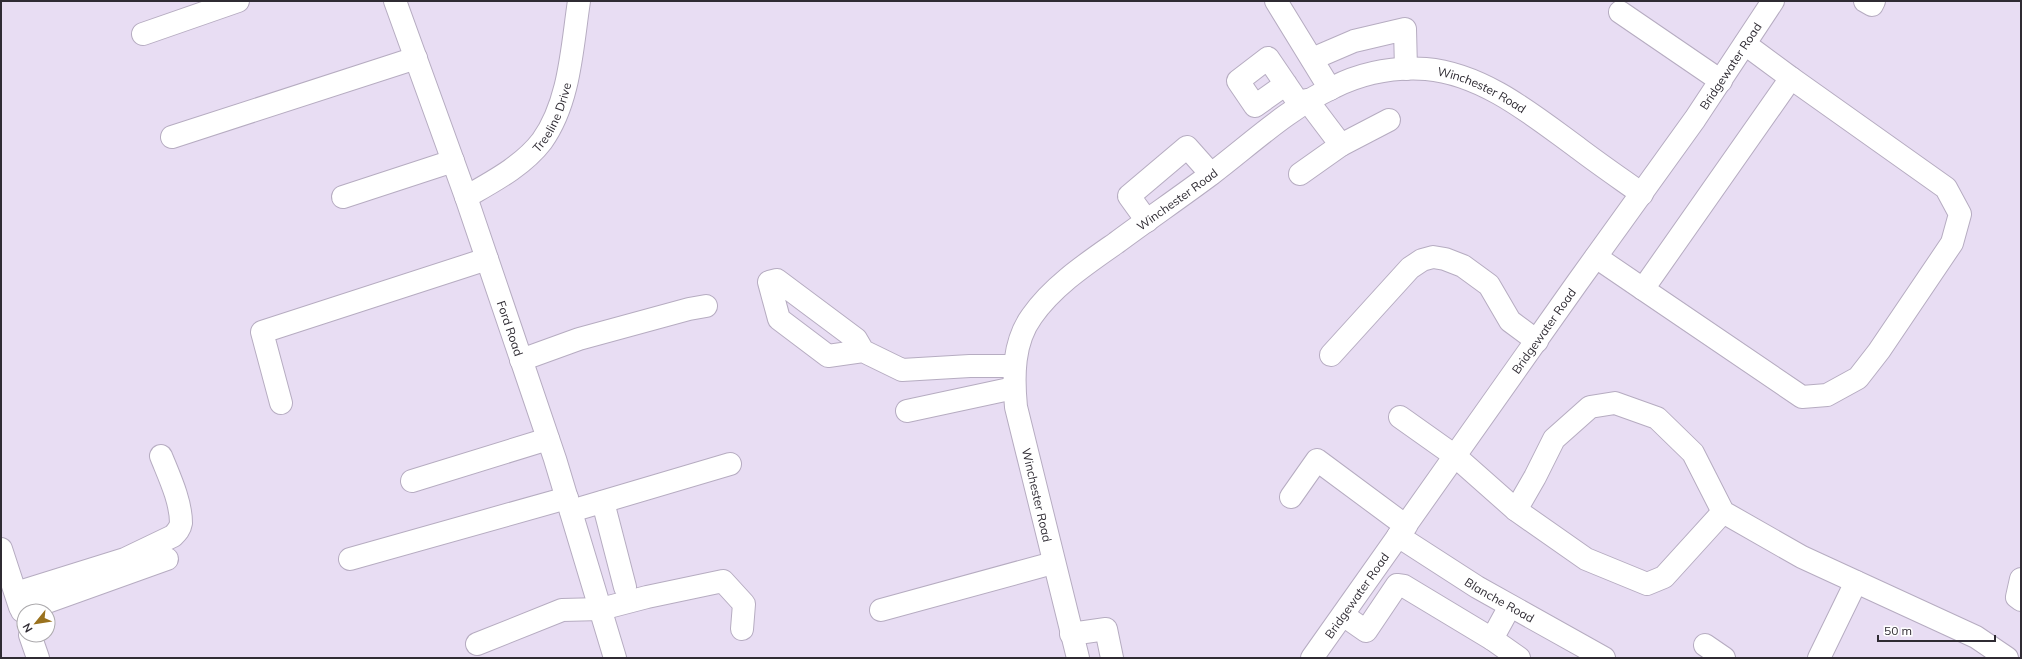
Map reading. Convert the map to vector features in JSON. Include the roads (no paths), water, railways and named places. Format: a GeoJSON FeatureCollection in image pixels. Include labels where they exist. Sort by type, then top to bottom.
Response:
{"type":"FeatureCollection","features":[{"type":"Feature","properties":{"kind":"street"},"geometry":{"type":"LineString","coordinates":[[142,34],[238,1]]}},
{"type":"Feature","properties":{"kind":"street","name":"Ford Road"},"geometry":{"type":"LineString","coordinates":[[396,1],[466,197],[548,439],[616,658]]}},
{"type":"Feature","properties":{"kind":"street","name":"Treeline Drive"},"geometry":{"type":"LineString","coordinates":[[466,197],[504,175],[541,142],[550,129],[560,104],[568,74],[579,1]]}},
{"type":"Feature","properties":{"kind":"street"},"geometry":{"type":"LineString","coordinates":[[1276,1],[1330,89]]}},
{"type":"Feature","properties":{"kind":"street","name":"Bridgewater Road"},"geometry":{"type":"LineString","coordinates":[[1312,658],[1642,194],[1721,81],[1773,1]]}},
{"type":"Feature","properties":{"kind":"street"},"geometry":{"type":"LineString","coordinates":[[1865,1],[1872,5],[1874,1]]}},
{"type":"Feature","properties":{"kind":"street"},"geometry":{"type":"LineString","coordinates":[[1620,12],[1721,81]]}},
{"type":"Feature","properties":{"kind":"street"},"geometry":{"type":"LineString","coordinates":[[1312,59],[1354,41],[1405,29],[1406,69]]}},
{"type":"Feature","properties":{"kind":"street"},"geometry":{"type":"LineString","coordinates":[[1596,257],[1802,397],[1826,395],[1858,378],[1880,351],[1952,243],[1960,214],[1946,188],[1745,44]]}},
{"type":"Feature","properties":{"kind":"street"},"geometry":{"type":"LineString","coordinates":[[172,137],[416,58]]}},
{"type":"Feature","properties":{"kind":"street","name":"Winchester Road"},"geometry":{"type":"LineString","coordinates":[[1078,658],[1053,563],[1016,407],[1014,388],[1015,366],[1023,332],[1031,316],[1071,276],[1211,174],[1280,118],[1330,89],[1363,76],[1390,70],[1428,69],[1450,73],[1482,86],[1539,119],[1642,194]]}},
{"type":"Feature","properties":{"kind":"street"},"geometry":{"type":"LineString","coordinates":[[1643,289],[1791,78]]}},
{"type":"Feature","properties":{"kind":"street"},"geometry":{"type":"LineString","coordinates":[[1286,84],[1341,145]]}},
{"type":"Feature","properties":{"kind":"street"},"geometry":{"type":"LineString","coordinates":[[1300,174],[1341,145],[1389,120]]}},
{"type":"Feature","properties":{"kind":"street"},"geometry":{"type":"LineString","coordinates":[[1147,221],[1129,196],[1187,147],[1211,174]]}},
{"type":"Feature","properties":{"kind":"street"},"geometry":{"type":"LineString","coordinates":[[343,197],[453,161]]}},
{"type":"Feature","properties":{"kind":"street"},"geometry":{"type":"LineString","coordinates":[[1331,355],[1406,272],[1417,263],[1433,257],[1453,261],[1478,275],[1494,290],[1510,321],[1537,341]]}},
{"type":"Feature","properties":{"kind":"street"},"geometry":{"type":"LineString","coordinates":[[281,403],[262,332],[486,259]]}},
{"type":"Feature","properties":{"kind":"street"},"geometry":{"type":"LineString","coordinates":[[521,360],[579,339],[689,309],[706,306]]}},
{"type":"Feature","properties":{"kind":"street"},"geometry":{"type":"LineString","coordinates":[[863,351],[902,370],[970,366],[1015,366]]}},
{"type":"Feature","properties":{"kind":"street"},"geometry":{"type":"LineString","coordinates":[[906,411],[1014,388]]}},
{"type":"Feature","properties":{"kind":"street"},"geometry":{"type":"LineString","coordinates":[[1516,510],[1536,477],[1554,439],[1590,407],[1615,404],[1657,418],[1693,453],[1722,512],[1802,557],[1976,637],[2007,658]]}},
{"type":"Feature","properties":{"kind":"street"},"geometry":{"type":"LineString","coordinates":[[1400,417],[1455,456],[1516,510],[1586,559],[1647,584],[1664,577],[1722,512]]}},
{"type":"Feature","properties":{"kind":"street"},"geometry":{"type":"LineString","coordinates":[[412,481],[548,439]]}},
{"type":"Feature","properties":{"kind":"street"},"geometry":{"type":"LineString","coordinates":[[30,603],[173,536],[179,530],[181,524],[179,508],[161,456]]}},
{"type":"Feature","properties":{"kind":"street","name":"Blanche Road"},"geometry":{"type":"LineString","coordinates":[[1291,497],[1318,460],[1402,531],[1510,606],[1604,658]]}},
{"type":"Feature","properties":{"kind":"street"},"geometry":{"type":"LineString","coordinates":[[350,558],[569,504],[603,502],[730,464]]}},
{"type":"Feature","properties":{"kind":"street"},"geometry":{"type":"LineString","coordinates":[[603,502],[625,587]]}},
{"type":"Feature","properties":{"kind":"street"},"geometry":{"type":"LineString","coordinates":[[1,550],[20,603]]}},
{"type":"Feature","properties":{"kind":"street"},"geometry":{"type":"LineString","coordinates":[[33,603],[167,559]]}},
{"type":"Feature","properties":{"kind":"street"},"geometry":{"type":"LineString","coordinates":[[881,610],[1053,563]]}},
{"type":"Feature","properties":{"kind":"street"},"geometry":{"type":"LineString","coordinates":[[2021,579],[2017,597],[2021,600]]}},
{"type":"Feature","properties":{"kind":"street"},"geometry":{"type":"LineString","coordinates":[[477,644],[562,610],[601,609],[647,597],[723,581],[744,604],[742,629]]}},
{"type":"Feature","properties":{"kind":"street"},"geometry":{"type":"LineString","coordinates":[[1819,658],[1856,582]]}},
{"type":"Feature","properties":{"kind":"street"},"geometry":{"type":"LineString","coordinates":[[1343,615],[1366,631],[1397,585],[1404,586],[1505,651],[1510,606]]}},
{"type":"Feature","properties":{"kind":"street"},"geometry":{"type":"LineString","coordinates":[[1072,634],[1106,629],[1112,658]]}},
{"type":"Feature","properties":{"kind":"street"},"geometry":{"type":"LineString","coordinates":[[33,643],[38,658]]}},
{"type":"Feature","properties":{"kind":"street"},"geometry":{"type":"LineString","coordinates":[[1705,645],[1724,658]]}}]}
